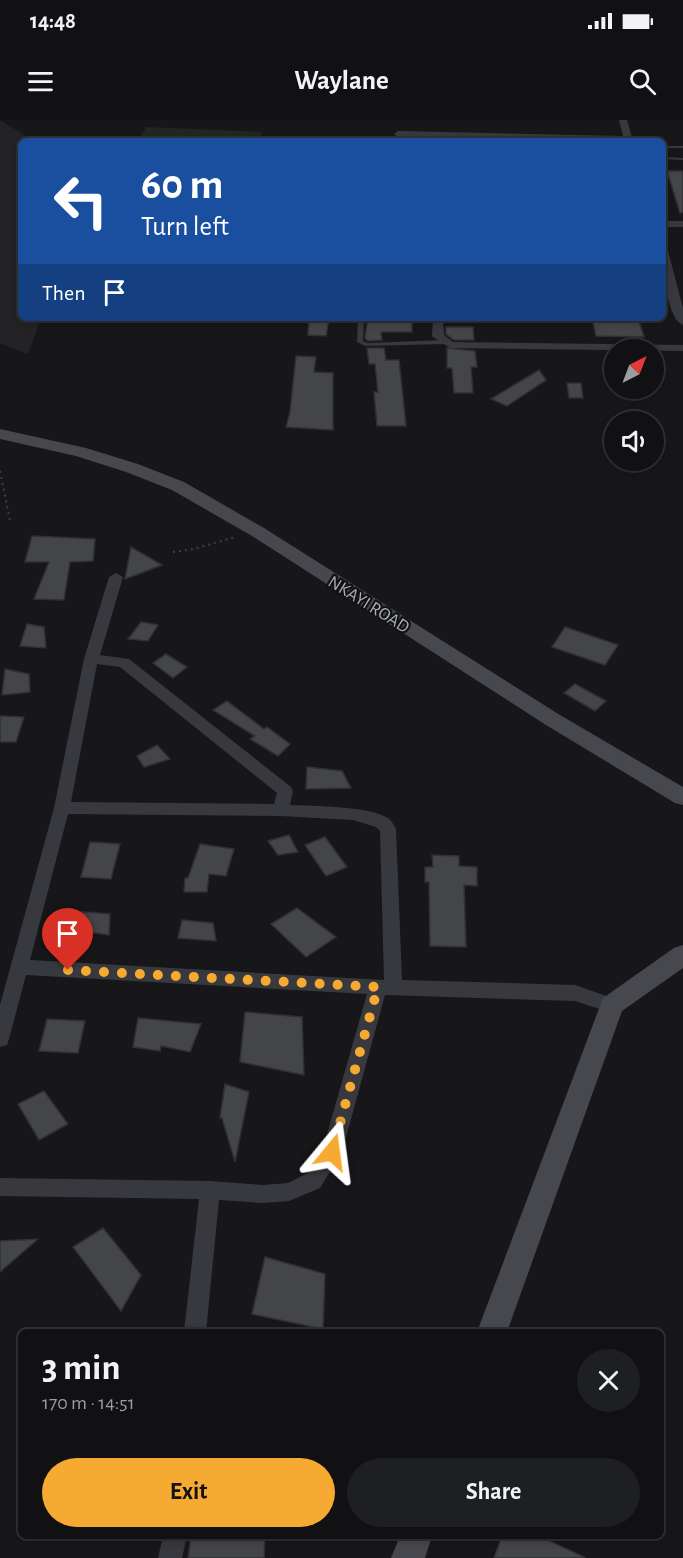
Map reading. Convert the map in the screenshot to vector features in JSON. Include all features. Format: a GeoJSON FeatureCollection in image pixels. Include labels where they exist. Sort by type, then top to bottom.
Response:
{"type":"FeatureCollection","features":[{"type":"Feature","properties":{"kind":"main road","name":"NKAYI ROAD"},"geometry":{"type":"LineString","coordinates":[[0,434],[40,441],[132,468],[178,486],[258,532],[543,713],[683,797]]}},
{"type":"Feature","properties":{"kind":"main road"},"geometry":{"type":"LineString","coordinates":[[493,1329],[612,1005],[683,955]]}},
{"type":"Feature","properties":{"kind":"main road"},"geometry":{"type":"LineString","coordinates":[[408,1558],[415,1539]]}},
{"type":"Feature","properties":{"kind":"street"},"geometry":{"type":"LineString","coordinates":[[623,120],[628,138]]}},
{"type":"Feature","properties":{"kind":"street"},"geometry":{"type":"LineString","coordinates":[[398,134],[551,138]]}},
{"type":"Feature","properties":{"kind":"street"},"geometry":{"type":"LineString","coordinates":[[666,224],[683,224]]}},
{"type":"Feature","properties":{"kind":"street"},"geometry":{"type":"LineString","coordinates":[[666,276],[668,293],[683,322]]}},
{"type":"Feature","properties":{"kind":"street"},"geometry":{"type":"LineString","coordinates":[[438,321],[438,336],[444,342],[462,346],[683,348]]}},
{"type":"Feature","properties":{"kind":"street"},"geometry":{"type":"LineString","coordinates":[[0,1039],[62,808],[75,727],[91,659],[116,576]]}},
{"type":"Feature","properties":{"kind":"street"},"geometry":{"type":"LineString","coordinates":[[91,659],[124,662],[285,791],[281,810]]}},
{"type":"Feature","properties":{"kind":"street"},"geometry":{"type":"LineString","coordinates":[[0,1187],[210,1190],[263,1194],[290,1192],[313,1181],[332,1152],[385,986],[388,829],[382,822],[368,816],[281,810],[62,808]]}},
{"type":"Feature","properties":{"kind":"street"},"geometry":{"type":"LineString","coordinates":[[20,967],[385,986],[575,993],[612,1005]]}},
{"type":"Feature","properties":{"kind":"street"},"geometry":{"type":"LineString","coordinates":[[195,1329],[210,1190]]}},
{"type":"Feature","properties":{"kind":"street"},"geometry":{"type":"LineString","coordinates":[[171,1558],[174,1539]]}},
{"type":"Feature","properties":{"kind":"lane"},"geometry":{"type":"LineString","coordinates":[[666,147],[683,147]]}},
{"type":"Feature","properties":{"kind":"lane"},"geometry":{"type":"LineString","coordinates":[[666,158],[683,159]]}},
{"type":"Feature","properties":{"kind":"lane"},"geometry":{"type":"LineString","coordinates":[[361,321],[360,342],[367,345],[444,342]]}},
{"type":"Feature","properties":{"kind":"path"},"geometry":{"type":"LineString","coordinates":[[0,471],[10,521]]}},
{"type":"Feature","properties":{"kind":"path"},"geometry":{"type":"LineString","coordinates":[[173,552],[194,549],[217,541],[258,532]]}},
{"type":"Feature","properties":{"kind":"shaded area"},"geometry":{"type":"Polygon","coordinates":[[[0,120],[29,138],[18,138],[18,321],[40,321],[28,354],[0,343],[0,120]]]}},
{"type":"Feature","properties":{"kind":"shaded area"},"geometry":{"type":"Polygon","coordinates":[[[146,127],[262,132],[259,138],[140,138],[146,127]]]}},
{"type":"Feature","properties":{"kind":"building"},"geometry":{"type":"Polygon","coordinates":[[[667,171],[683,171],[683,212],[680,213],[667,171]]]}},
{"type":"Feature","properties":{"kind":"building"},"geometry":{"type":"Polygon","coordinates":[[[309,321],[328,321],[326,336],[308,335],[309,321]]]}},
{"type":"Feature","properties":{"kind":"building"},"geometry":{"type":"Polygon","coordinates":[[[368,321],[412,321],[412,332],[381,332],[382,340],[368,341],[365,338],[368,321]]]}},
{"type":"Feature","properties":{"kind":"building"},"geometry":{"type":"Polygon","coordinates":[[[639,321],[644,337],[596,336],[593,322],[639,321]]]}},
{"type":"Feature","properties":{"kind":"building"},"geometry":{"type":"Polygon","coordinates":[[[446,327],[473,327],[474,340],[454,340],[446,334],[446,327]]]}},
{"type":"Feature","properties":{"kind":"building"},"geometry":{"type":"Polygon","coordinates":[[[367,348],[384,348],[386,360],[399,360],[406,426],[377,426],[374,392],[378,392],[375,364],[369,364],[367,348]]]}},
{"type":"Feature","properties":{"kind":"building"},"geometry":{"type":"Polygon","coordinates":[[[447,348],[475,351],[477,367],[471,367],[473,393],[454,393],[452,368],[447,368],[447,348]]]}},
{"type":"Feature","properties":{"kind":"building"},"geometry":{"type":"Polygon","coordinates":[[[296,356],[316,357],[314,372],[333,373],[333,430],[286,427],[290,412],[296,356]]]}},
{"type":"Feature","properties":{"kind":"building"},"geometry":{"type":"Polygon","coordinates":[[[539,370],[546,380],[507,406],[491,399],[539,370]]]}},
{"type":"Feature","properties":{"kind":"building"},"geometry":{"type":"Polygon","coordinates":[[[567,383],[581,383],[583,398],[569,398],[567,383]]]}},
{"type":"Feature","properties":{"kind":"building"},"geometry":{"type":"Polygon","coordinates":[[[32,536],[95,539],[93,561],[70,562],[64,600],[34,599],[49,562],[25,562],[32,536]]]}},
{"type":"Feature","properties":{"kind":"building"},"geometry":{"type":"Polygon","coordinates":[[[131,547],[162,565],[125,579],[131,547]]]}},
{"type":"Feature","properties":{"kind":"building"},"geometry":{"type":"Polygon","coordinates":[[[141,622],[158,625],[148,641],[128,639],[141,622]]]}},
{"type":"Feature","properties":{"kind":"building"},"geometry":{"type":"Polygon","coordinates":[[[27,624],[44,627],[46,648],[20,646],[27,624]]]}},
{"type":"Feature","properties":{"kind":"building"},"geometry":{"type":"Polygon","coordinates":[[[565,627],[618,645],[605,665],[552,647],[565,627]]]}},
{"type":"Feature","properties":{"kind":"building"},"geometry":{"type":"Polygon","coordinates":[[[166,654],[187,667],[173,678],[153,663],[166,654]]]}},
{"type":"Feature","properties":{"kind":"building"},"geometry":{"type":"Polygon","coordinates":[[[5,669],[29,674],[30,692],[2,695],[5,669]]]}},
{"type":"Feature","properties":{"kind":"building"},"geometry":{"type":"Polygon","coordinates":[[[575,684],[606,701],[595,711],[564,693],[575,684]]]}},
{"type":"Feature","properties":{"kind":"building"},"geometry":{"type":"Polygon","coordinates":[[[227,701],[264,729],[267,727],[290,744],[278,756],[250,739],[255,736],[213,710],[227,701]]]}},
{"type":"Feature","properties":{"kind":"building"},"geometry":{"type":"Polygon","coordinates":[[[0,716],[24,717],[16,742],[0,742],[0,716]]]}},
{"type":"Feature","properties":{"kind":"building"},"geometry":{"type":"Polygon","coordinates":[[[157,745],[170,759],[144,767],[137,756],[157,745]]]}},
{"type":"Feature","properties":{"kind":"building"},"geometry":{"type":"Polygon","coordinates":[[[307,767],[342,771],[351,788],[306,789],[307,767]]]}},
{"type":"Feature","properties":{"kind":"building"},"geometry":{"type":"Polygon","coordinates":[[[289,835],[298,852],[278,855],[268,841],[289,835]]]}},
{"type":"Feature","properties":{"kind":"building"},"geometry":{"type":"Polygon","coordinates":[[[325,837],[347,867],[326,876],[305,845],[325,837]]]}},
{"type":"Feature","properties":{"kind":"building"},"geometry":{"type":"Polygon","coordinates":[[[90,842],[120,844],[111,879],[81,877],[90,842]]]}},
{"type":"Feature","properties":{"kind":"building"},"geometry":{"type":"Polygon","coordinates":[[[200,844],[234,849],[226,876],[209,874],[207,892],[184,892],[185,878],[188,878],[200,844]]]}},
{"type":"Feature","properties":{"kind":"building"},"geometry":{"type":"Polygon","coordinates":[[[432,855],[459,856],[459,866],[477,867],[477,886],[464,885],[466,947],[430,946],[429,882],[425,882],[425,867],[433,867],[432,855]]]}},
{"type":"Feature","properties":{"kind":"building"},"geometry":{"type":"Polygon","coordinates":[[[297,908],[336,937],[306,957],[271,924],[297,908]]]}},
{"type":"Feature","properties":{"kind":"building"},"geometry":{"type":"Polygon","coordinates":[[[73,911],[110,914],[109,935],[67,929],[73,911]]]}},
{"type":"Feature","properties":{"kind":"building"},"geometry":{"type":"Polygon","coordinates":[[[182,920],[213,923],[216,941],[178,938],[182,920]]]}},
{"type":"Feature","properties":{"kind":"building"},"geometry":{"type":"Polygon","coordinates":[[[245,1012],[302,1017],[304,1075],[240,1062],[245,1012]]]}},
{"type":"Feature","properties":{"kind":"building"},"geometry":{"type":"Polygon","coordinates":[[[138,1018],[201,1024],[190,1052],[161,1046],[160,1051],[133,1047],[138,1018]]]}},
{"type":"Feature","properties":{"kind":"building"},"geometry":{"type":"Polygon","coordinates":[[[47,1019],[85,1021],[78,1053],[39,1051],[47,1019]]]}},
{"type":"Feature","properties":{"kind":"building"},"geometry":{"type":"Polygon","coordinates":[[[225,1084],[249,1092],[235,1162],[222,1118],[220,1118],[225,1084]]]}},
{"type":"Feature","properties":{"kind":"building"},"geometry":{"type":"Polygon","coordinates":[[[44,1091],[68,1124],[39,1140],[18,1104],[44,1091]]]}},
{"type":"Feature","properties":{"kind":"building"},"geometry":{"type":"Polygon","coordinates":[[[103,1228],[141,1275],[121,1311],[73,1247],[103,1228]]]}},
{"type":"Feature","properties":{"kind":"building"},"geometry":{"type":"Polygon","coordinates":[[[38,1239],[0,1272],[0,1241],[38,1239]]]}},
{"type":"Feature","properties":{"kind":"building"},"geometry":{"type":"Polygon","coordinates":[[[265,1257],[325,1274],[323,1329],[252,1314],[265,1257]]]}},
{"type":"Feature","properties":{"kind":"building"},"geometry":{"type":"Polygon","coordinates":[[[191,1539],[265,1539],[264,1558],[188,1558],[191,1539]]]}},
{"type":"Feature","properties":{"kind":"building"},"geometry":{"type":"Polygon","coordinates":[[[501,1539],[545,1539],[586,1558],[494,1558],[501,1539]]]}},
{"type":"Feature","properties":{"kind":"route"},"geometry":{"type":"LineString","coordinates":[[68,970],[378,987],[332,1152]]}}]}
